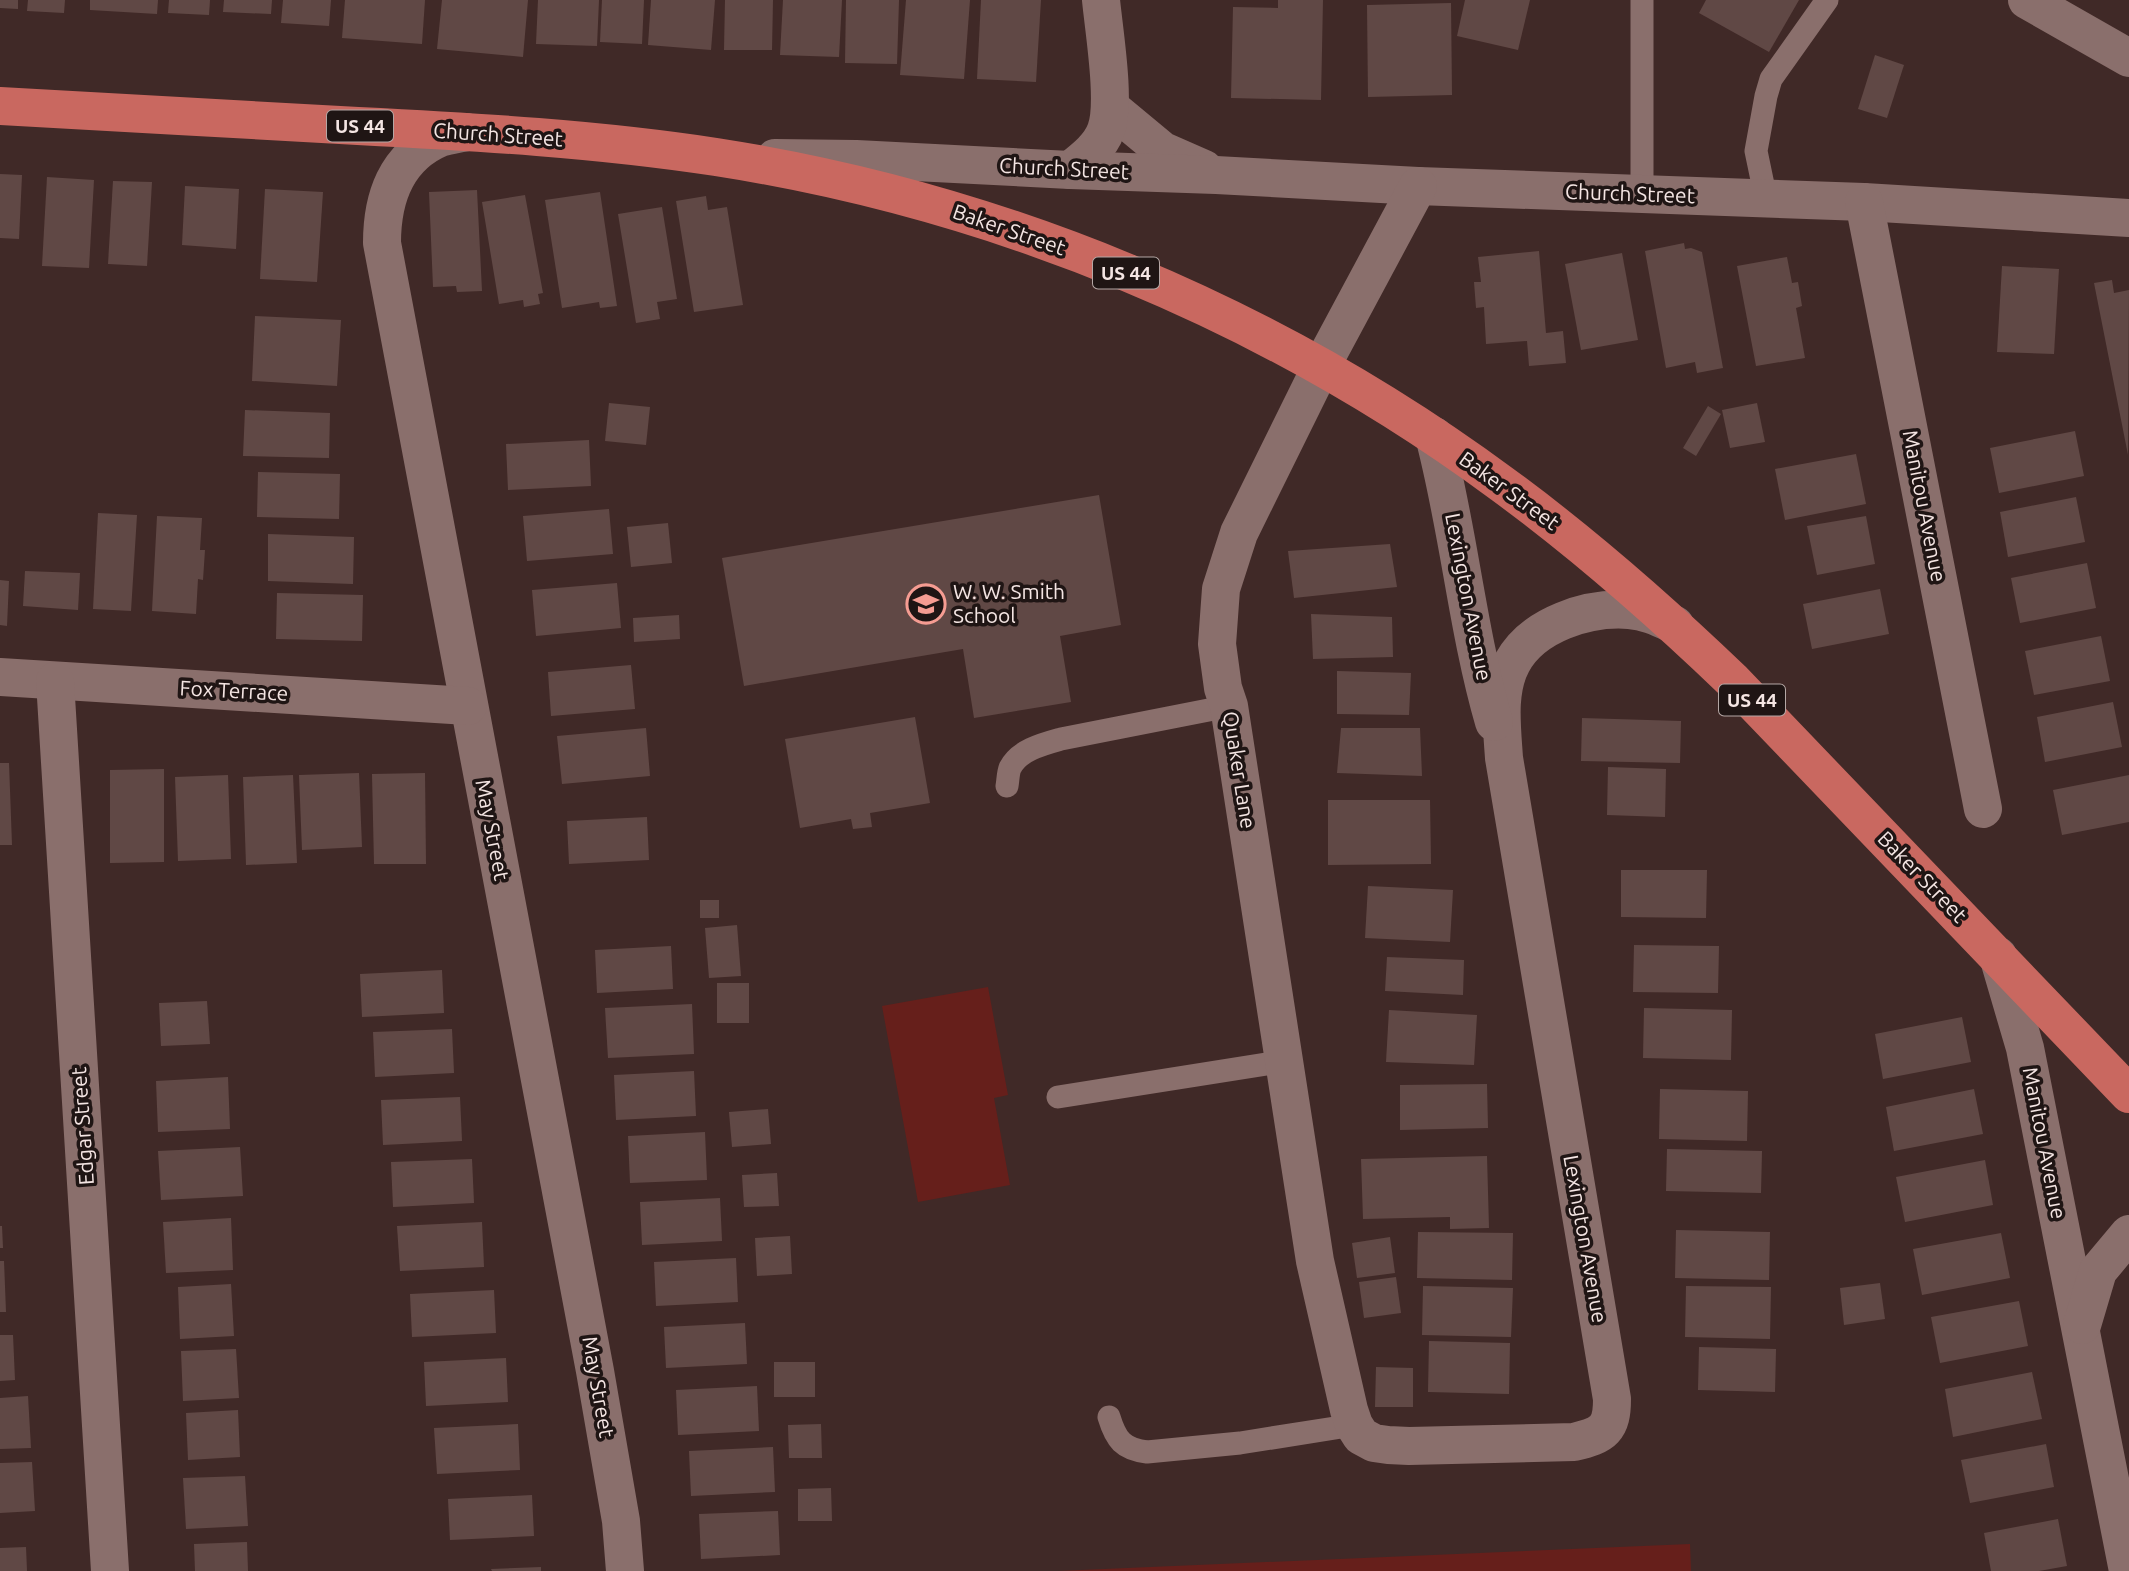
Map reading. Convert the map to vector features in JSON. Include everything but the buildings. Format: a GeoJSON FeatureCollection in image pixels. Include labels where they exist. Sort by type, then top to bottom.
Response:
{"type":"FeatureCollection","features":[{"type":"Feature","properties":{"kind":"highway","name":"Church Street"},"geometry":{"type":"LineString","coordinates":[[0,106],[467,132],[719,157]]}},
{"type":"Feature","properties":{"kind":"highway","name":"Baker Street"},"geometry":{"type":"LineString","coordinates":[[719,157],[867,188],[1038,238],[1247,327],[1321,367],[1434,436],[1556,525],[1675,625],[1732,680],[2129,1094]]}},
{"type":"Feature","properties":{"kind":"street"},"geometry":{"type":"LineString","coordinates":[[1070,170],[1090,154],[1106,131],[1110,107],[1101,0]]}},
{"type":"Feature","properties":{"kind":"street"},"geometry":{"type":"LineString","coordinates":[[2027,0],[2129,58]]}},
{"type":"Feature","properties":{"kind":"street"},"geometry":{"type":"LineString","coordinates":[[1110,107],[1163,151],[1216,174]]}},
{"type":"Feature","properties":{"kind":"street","name":"May Street"},"geometry":{"type":"LineString","coordinates":[[467,132],[441,138],[417,151],[398,174],[388,191],[382,217],[382,243],[595,1371],[621,1521],[625,1571]]}},
{"type":"Feature","properties":{"kind":"street","name":"Church Street"},"geometry":{"type":"LineString","coordinates":[[719,157],[856,159],[1216,174],[1418,186],[1864,202],[2129,218]]}},
{"type":"Feature","properties":{"kind":"street","name":"Quaker Lane"},"geometry":{"type":"LineString","coordinates":[[1349,1410],[1315,1261],[1286,1061],[1217,644],[1221,589],[1239,533],[1321,367],[1418,186]]}},
{"type":"Feature","properties":{"kind":"street","name":"Manitou Avenue"},"geometry":{"type":"LineString","coordinates":[[1864,202],[1983,809]]}},
{"type":"Feature","properties":{"kind":"street","name":"Lexington Avenue"},"geometry":{"type":"LineString","coordinates":[[1349,1410],[1361,1436],[1374,1443],[1409,1447],[1574,1442],[1590,1438],[1605,1429],[1612,1417],[1612,1399],[1504,758],[1478,657],[1451,507],[1434,436]]}},
{"type":"Feature","properties":{"kind":"street","name":"Lexington Avenue"},"geometry":{"type":"LineString","coordinates":[[1504,758],[1501,712],[1504,685],[1512,663],[1528,643],[1567,620],[1586,613],[1610,610],[1632,610],[1654,615],[1675,625]]}},
{"type":"Feature","properties":{"kind":"street","name":"Fox Terrace"},"geometry":{"type":"LineString","coordinates":[[0,677],[468,706]]}},
{"type":"Feature","properties":{"kind":"street","name":"Edgar Street"},"geometry":{"type":"LineString","coordinates":[[55,681],[110,1571]]}},
{"type":"Feature","properties":{"kind":"street","name":"Manitou Avenue"},"geometry":{"type":"LineString","coordinates":[[1998,956],[2025,1048],[2128,1571]]}},
{"type":"Feature","properties":{"kind":"street","name":"Manitou Avenue"},"geometry":{"type":"LineString","coordinates":[[2081,1331],[2098,1271],[2129,1234]]}},
{"type":"Feature","properties":{"kind":"lane"},"geometry":{"type":"LineString","coordinates":[[1642,0],[1642,194]]}},
{"type":"Feature","properties":{"kind":"lane"},"geometry":{"type":"LineString","coordinates":[[1766,199],[1756,151],[1771,79],[1827,0]]}},
{"type":"Feature","properties":{"kind":"lane"},"geometry":{"type":"LineString","coordinates":[[1007,786],[1010,769],[1021,755],[1040,745],[1229,706]]}},
{"type":"Feature","properties":{"kind":"lane"},"geometry":{"type":"LineString","coordinates":[[1058,1097],[1286,1061]]}},
{"type":"Feature","properties":{"kind":"lane"},"geometry":{"type":"LineString","coordinates":[[1109,1417],[1114,1433],[1122,1443],[1133,1450],[1147,1452],[1240,1443],[1349,1410]]}},
{"type":"Feature","properties":{"kind":"shaded area"},"geometry":{"type":"Polygon","coordinates":[[[988,987],[1008,1095],[994,1098],[1010,1185],[918,1202],[882,1006],[988,987]]]}},
{"type":"Feature","properties":{"kind":"shaded area"},"geometry":{"type":"Polygon","coordinates":[[[1690,1544],[1691,1571],[1058,1571],[1690,1544]]]}},
{"type":"Feature","properties":{"kind":"place","name":"W. W. Smith School"},"geometry":{"type":"Point","coordinates":[926,604]}}]}
